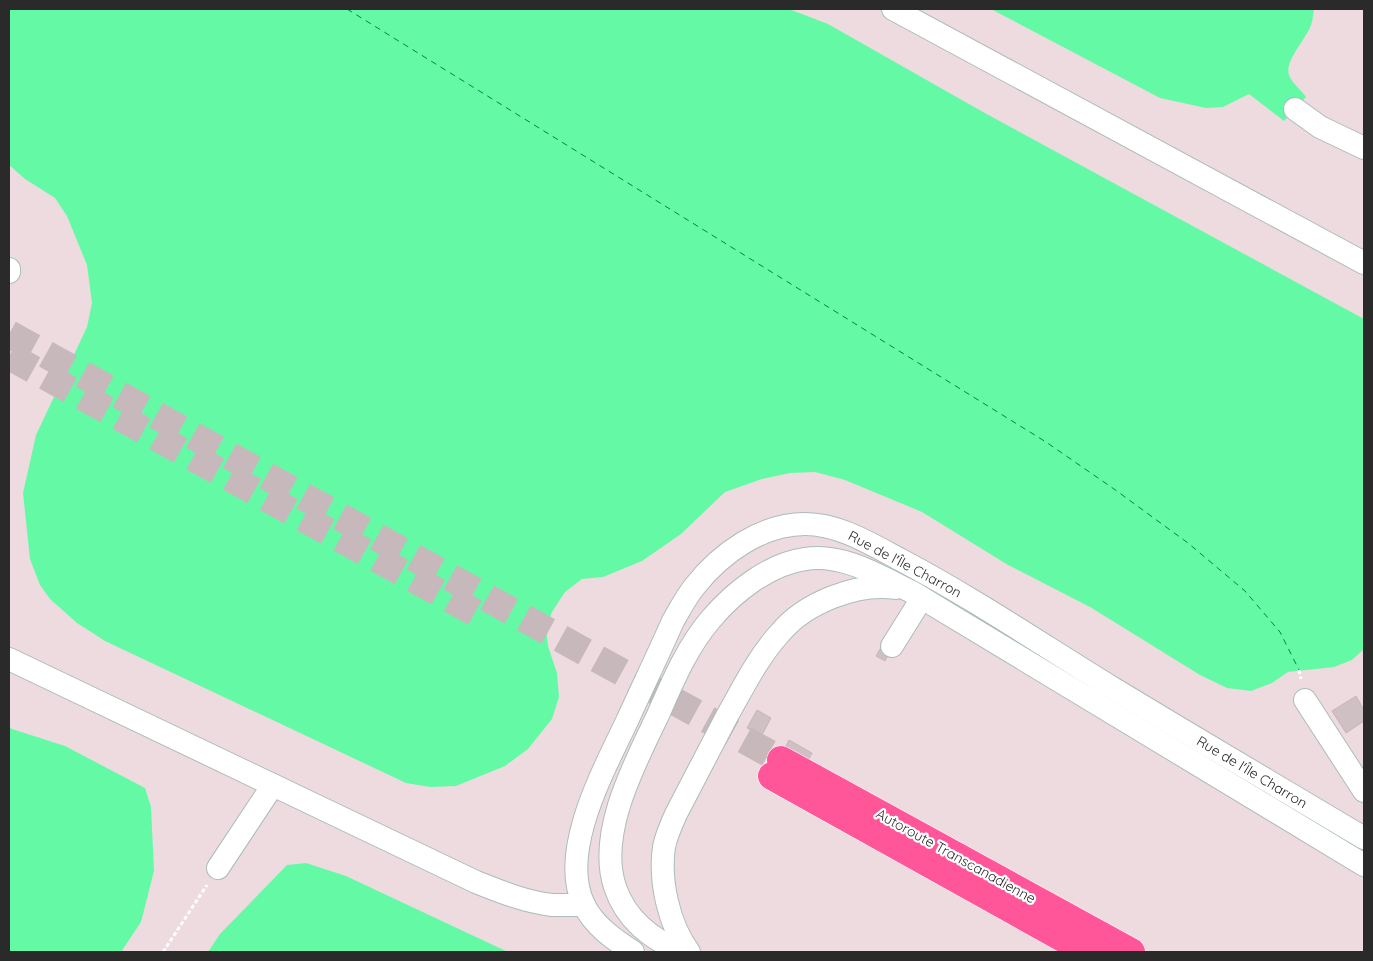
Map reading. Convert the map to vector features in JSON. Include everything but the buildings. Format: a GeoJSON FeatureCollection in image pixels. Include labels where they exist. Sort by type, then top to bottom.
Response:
{"type":"FeatureCollection","features":[{"type":"Feature","properties":{"kind":"highway","name":"Autoroute Transcanadienne"},"geometry":{"type":"LineString","coordinates":[[1088,952],[777,768],[1131,952]]}},
{"type":"Feature","properties":{"kind":"street"},"geometry":{"type":"LineString","coordinates":[[893,9],[1364,263]]}},
{"type":"Feature","properties":{"kind":"street"},"geometry":{"type":"LineString","coordinates":[[1295,109],[1320,126],[1364,148]]}},
{"type":"Feature","properties":{"kind":"street","name":"Rue de l'Île Charron"},"geometry":{"type":"LineString","coordinates":[[634,952],[608,934],[594,920],[584,905],[579,888],[576,870],[581,832],[592,799],[673,621],[694,587],[723,557],[740,545],[757,535],[793,524],[824,526],[842,531],[875,546],[944,583],[1155,714],[1364,838]]}},
{"type":"Feature","properties":{"kind":"street"},"geometry":{"type":"LineString","coordinates":[[680,952],[646,932],[630,917],[621,902],[615,886],[611,866],[613,830],[625,787],[677,672],[695,640],[711,619],[727,602],[769,571],[786,563],[805,558],[843,561],[863,568],[922,598],[1358,861],[1364,838]]}},
{"type":"Feature","properties":{"kind":"street"},"geometry":{"type":"LineString","coordinates":[[892,646],[922,598],[944,583]]}},
{"type":"Feature","properties":{"kind":"street"},"geometry":{"type":"LineString","coordinates":[[689,952],[680,938],[667,898],[663,878],[664,846],[676,814],[756,665],[786,626],[805,611],[827,600],[874,586],[887,587],[922,598]]}},
{"type":"Feature","properties":{"kind":"street"},"geometry":{"type":"LineString","coordinates":[[9,659],[476,882],[513,896],[536,902],[584,905]]}},
{"type":"Feature","properties":{"kind":"street"},"geometry":{"type":"LineString","coordinates":[[1305,700],[1364,791]]}},
{"type":"Feature","properties":{"kind":"street"},"geometry":{"type":"LineString","coordinates":[[218,868],[273,785]]}},
{"type":"Feature","properties":{"kind":"path"},"geometry":{"type":"LineString","coordinates":[[163,952],[218,868]]}},
{"type":"Feature","properties":{"kind":"shaded area"},"geometry":{"type":"Polygon","coordinates":[[[9,9],[789,9],[828,24],[983,112],[1364,319],[1364,649],[1352,660],[1334,667],[1288,672],[1272,683],[1251,691],[1227,688],[1200,675],[1090,607],[1008,565],[922,512],[845,480],[815,472],[790,473],[762,479],[725,492],[681,534],[642,561],[603,577],[582,579],[565,592],[552,612],[546,628],[548,646],[557,673],[559,697],[552,719],[528,749],[505,766],[456,786],[430,787],[406,783],[105,641],[77,623],[50,599],[40,585],[30,559],[23,493],[36,435],[87,327],[92,303],[87,265],[67,216],[55,198],[25,179],[9,165],[9,9]]]}},
{"type":"Feature","properties":{"kind":"shaded area"},"geometry":{"type":"Polygon","coordinates":[[[991,9],[1314,9],[1309,30],[1293,56],[1288,69],[1292,81],[1306,97],[1284,121],[1249,94],[1223,107],[1206,108],[1160,98],[991,9]]]}},
{"type":"Feature","properties":{"kind":"shaded area"},"geometry":{"type":"Polygon","coordinates":[[[9,727],[65,746],[145,788],[151,807],[154,871],[141,922],[121,952],[9,952],[9,727]]]}},
{"type":"Feature","properties":{"kind":"shaded area"},"geometry":{"type":"Polygon","coordinates":[[[306,863],[346,876],[508,952],[208,952],[220,934],[287,865],[306,863]]]}},
{"type":"Feature","properties":{"kind":"ferry route"},"geometry":{"type":"LineString","coordinates":[[347,9],[1046,442],[1114,489],[1188,543],[1245,591],[1280,632],[1299,670]]}},
{"type":"Feature","properties":{"kind":"tunnel"},"geometry":{"type":"LineString","coordinates":[[9,334],[781,760]]}},
{"type":"Feature","properties":{"kind":"tunnel"},"geometry":{"type":"LineString","coordinates":[[9,356],[485,618]]}}]}
